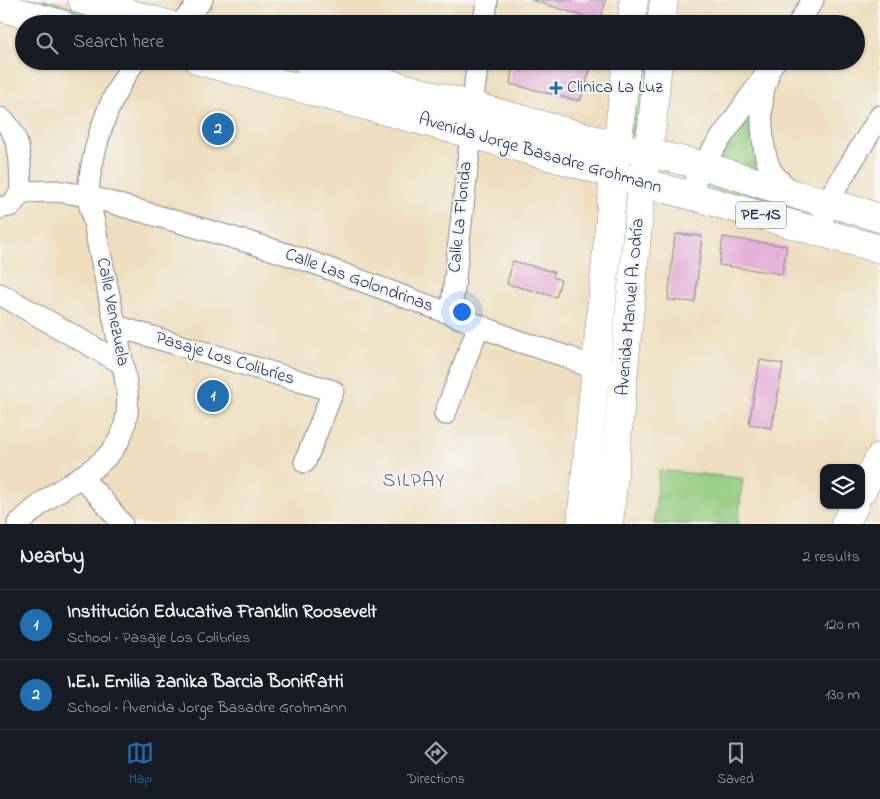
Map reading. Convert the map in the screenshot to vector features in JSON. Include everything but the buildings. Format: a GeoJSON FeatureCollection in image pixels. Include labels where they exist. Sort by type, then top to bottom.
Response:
{"type":"FeatureCollection","features":[{"type":"Feature","properties":{"kind":"main road"},"geometry":{"type":"LineString","coordinates":[[82,0],[135,15]]}},
{"type":"Feature","properties":{"kind":"main road"},"geometry":{"type":"LineString","coordinates":[[632,15],[634,0]]}},
{"type":"Feature","properties":{"kind":"main road"},"geometry":{"type":"LineString","coordinates":[[663,15],[664,0]]}},
{"type":"Feature","properties":{"kind":"main road"},"geometry":{"type":"LineString","coordinates":[[0,7],[29,15]]}},
{"type":"Feature","properties":{"kind":"main road","name":"Avenida Jorge Basadre Grohmann"},"geometry":{"type":"LineString","coordinates":[[233,70],[471,134],[880,249]]}},
{"type":"Feature","properties":{"kind":"main road","name":"Avenida Jorge Basadre Grohmann"},"geometry":{"type":"LineString","coordinates":[[339,70],[617,146],[702,165],[797,195],[880,218]]}},
{"type":"Feature","properties":{"kind":"main road","name":"Avenida Manuel A. Odría"},"geometry":{"type":"LineString","coordinates":[[581,524],[614,175],[626,70]]}},
{"type":"Feature","properties":{"kind":"main road","name":"Avenida Manuel A. Odría"},"geometry":{"type":"LineString","coordinates":[[609,524],[642,183],[652,126],[657,70]]}},
{"type":"Feature","properties":{"kind":"main road"},"geometry":{"type":"LineString","coordinates":[[865,485],[880,457]]}},
{"type":"Feature","properties":{"kind":"main road"},"geometry":{"type":"LineString","coordinates":[[846,524],[853,509]]}},
{"type":"Feature","properties":{"kind":"street"},"geometry":{"type":"LineString","coordinates":[[188,15],[202,0]]}},
{"type":"Feature","properties":{"kind":"street"},"geometry":{"type":"LineString","coordinates":[[485,15],[487,0]]}},
{"type":"Feature","properties":{"kind":"street"},"geometry":{"type":"LineString","coordinates":[[804,15],[813,0]]}},
{"type":"Feature","properties":{"kind":"street","name":"Calle Venezuela"},"geometry":{"type":"LineString","coordinates":[[18,524],[45,501],[103,462],[119,440],[124,427],[127,414],[127,387],[88,196],[94,156],[102,124],[119,87],[129,70]]}},
{"type":"Feature","properties":{"kind":"street","name":"Calle La Florida"},"geometry":{"type":"LineString","coordinates":[[451,314],[477,70]]}},
{"type":"Feature","properties":{"kind":"street"},"geometry":{"type":"LineString","coordinates":[[690,195],[702,165],[769,70]]}},
{"type":"Feature","properties":{"kind":"street"},"geometry":{"type":"LineString","coordinates":[[771,70],[764,88],[762,108],[764,153],[771,171],[797,195]]}},
{"type":"Feature","properties":{"kind":"street"},"geometry":{"type":"LineString","coordinates":[[820,232],[827,202],[880,116]]}},
{"type":"Feature","properties":{"kind":"street"},"geometry":{"type":"LineString","coordinates":[[0,118],[6,122],[13,132],[18,147],[21,192],[12,205],[0,208]]}},
{"type":"Feature","properties":{"kind":"street","name":"Calle Las Golondrinas"},"geometry":{"type":"LineString","coordinates":[[21,192],[56,191],[88,196],[283,253],[451,314],[515,340],[572,358],[624,380]]}},
{"type":"Feature","properties":{"kind":"street"},"geometry":{"type":"LineString","coordinates":[[0,294],[123,364]]}},
{"type":"Feature","properties":{"kind":"street"},"geometry":{"type":"LineString","coordinates":[[445,414],[479,325]]}},
{"type":"Feature","properties":{"kind":"street","name":"Pasaje Los Colibríes"},"geometry":{"type":"LineString","coordinates":[[116,326],[333,391],[305,462]]}},
{"type":"Feature","properties":{"kind":"street"},"geometry":{"type":"LineString","coordinates":[[81,477],[122,524]]}},
{"type":"Feature","properties":{"kind":"green space"},"geometry":{"type":"Polygon","coordinates":[[[1,0],[45,0],[101,15],[55,15],[1,0]]]}},
{"type":"Feature","properties":{"kind":"green space"},"geometry":{"type":"Polygon","coordinates":[[[637,70],[650,70],[644,135],[631,135],[637,70]]]}},
{"type":"Feature","properties":{"kind":"green space"},"geometry":{"type":"Polygon","coordinates":[[[749,107],[754,112],[759,170],[718,161],[749,107]]]}},
{"type":"Feature","properties":{"kind":"green space"},"geometry":{"type":"Polygon","coordinates":[[[703,178],[811,211],[807,216],[705,189],[703,178]]]}},
{"type":"Feature","properties":{"kind":"green space"},"geometry":{"type":"Polygon","coordinates":[[[659,470],[743,478],[738,524],[654,524],[659,470]]]}},
{"type":"Feature","properties":{"kind":"place","name":"Clinica La Luz"},"geometry":{"type":"Point","coordinates":[556,88]}},
{"type":"Feature","properties":{"kind":"place","name":"I.E.I. Emilia Zanika Barcia Boniffatti"},"geometry":{"type":"Point","coordinates":[218,129]}},
{"type":"Feature","properties":{"kind":"place","name":"Institución Educativa Franklin Roosevelt"},"geometry":{"type":"Point","coordinates":[213,396]}},
{"type":"Feature","properties":{"kind":"district","name":"SILPAY"},"geometry":{"type":"Point","coordinates":[414,481]}}]}
